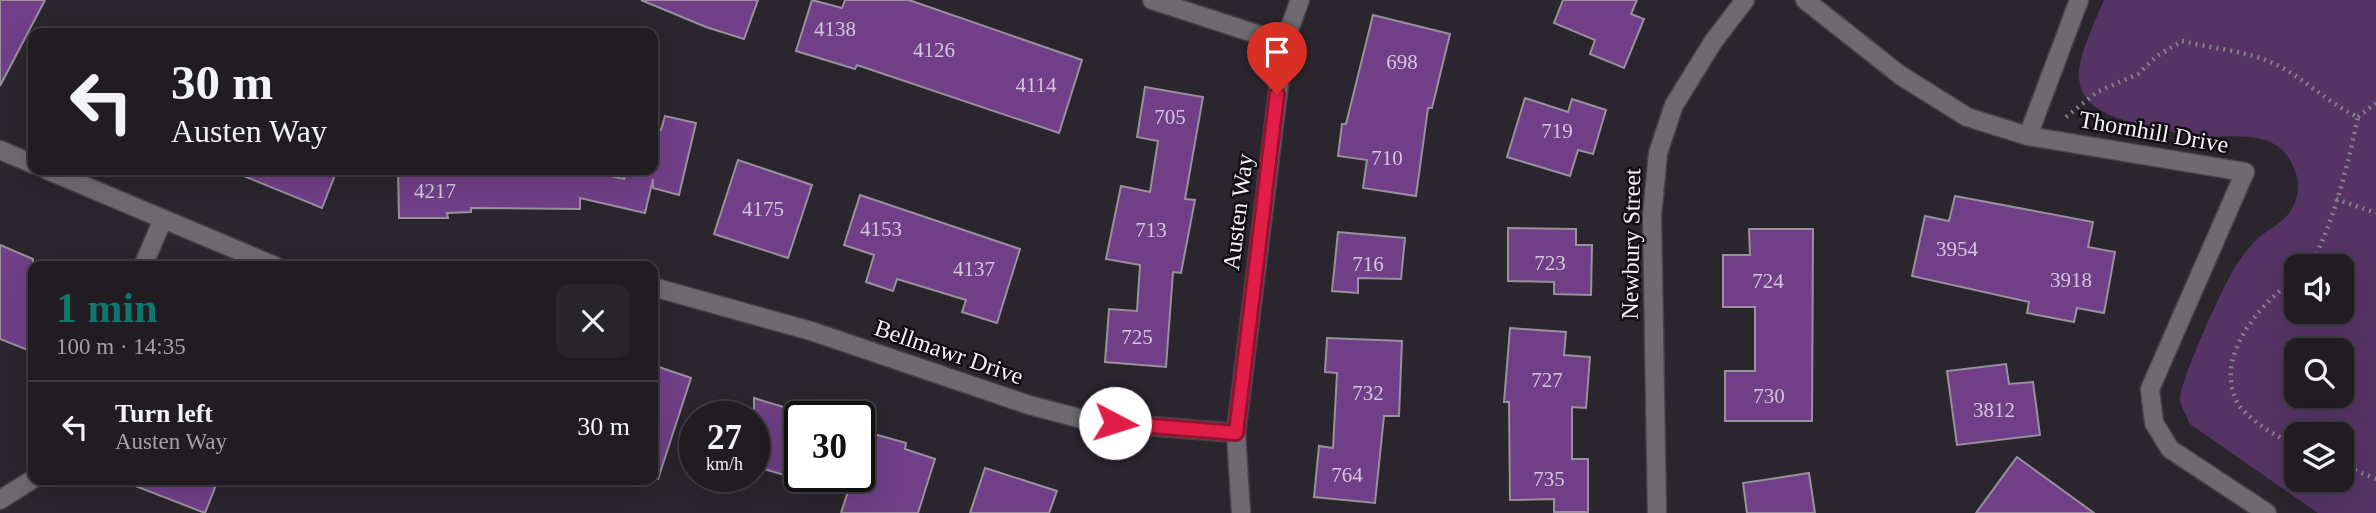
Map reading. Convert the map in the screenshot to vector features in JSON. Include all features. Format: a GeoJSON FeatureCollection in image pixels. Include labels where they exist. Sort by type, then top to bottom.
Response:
{"type":"FeatureCollection","features":[{"type":"Feature","properties":{"kind":"street"},"geometry":{"type":"LineString","coordinates":[[1152,0],[1284,43]]}},
{"type":"Feature","properties":{"kind":"street","name":"Austen Way"},"geometry":{"type":"LineString","coordinates":[[1241,513],[1236,433],[1284,43],[1300,0]]}},
{"type":"Feature","properties":{"kind":"street","name":"Newbury Street"},"geometry":{"type":"LineString","coordinates":[[1657,513],[1652,216],[1658,153],[1674,105],[1713,42],[1745,0]]}},
{"type":"Feature","properties":{"kind":"street","name":"Thornhill Drive"},"geometry":{"type":"LineString","coordinates":[[1805,0],[1900,75],[1967,117],[2034,136],[2245,172],[2150,390],[2154,423],[2170,449],[2267,513]]}},
{"type":"Feature","properties":{"kind":"street"},"geometry":{"type":"LineString","coordinates":[[2034,136],[2080,0]]}},
{"type":"Feature","properties":{"kind":"street"},"geometry":{"type":"LineString","coordinates":[[0,150],[28,162]]}},
{"type":"Feature","properties":{"kind":"street"},"geometry":{"type":"LineString","coordinates":[[59,175],[263,261]]}},
{"type":"Feature","properties":{"kind":"street"},"geometry":{"type":"LineString","coordinates":[[145,261],[163,219]]}},
{"type":"Feature","properties":{"kind":"street","name":"Bellmawr Drive"},"geometry":{"type":"LineString","coordinates":[[658,288],[811,331],[1029,405],[1090,421],[1236,433]]}},
{"type":"Feature","properties":{"kind":"street"},"geometry":{"type":"LineString","coordinates":[[0,500],[28,482]]}},
{"type":"Feature","properties":{"kind":"path"},"geometry":{"type":"LineString","coordinates":[[2034,136],[2097,92],[2138,74],[2157,56],[2182,41],[2259,58],[2281,67],[2329,103],[2358,117]]}},
{"type":"Feature","properties":{"kind":"path"},"geometry":{"type":"LineString","coordinates":[[2315,254],[2336,199],[2358,117],[2376,103]]}},
{"type":"Feature","properties":{"kind":"path"},"geometry":{"type":"LineString","coordinates":[[2336,199],[2376,213]]}},
{"type":"Feature","properties":{"kind":"path"},"geometry":{"type":"LineString","coordinates":[[2284,287],[2245,331],[2233,356],[2230,373],[2237,402],[2269,432],[2284,440]]}},
{"type":"Feature","properties":{"kind":"path"},"geometry":{"type":"LineString","coordinates":[[2354,470],[2376,480]]}},
{"type":"Feature","properties":{"kind":"shaded area"},"geometry":{"type":"Polygon","coordinates":[[[2104,0],[2376,0],[2376,513],[2318,513],[2288,492],[2354,492],[2354,422],[2284,422],[2284,489],[2190,424],[2180,400],[2203,334],[2229,278],[2254,242],[2292,209],[2298,186],[2291,162],[2284,152],[2265,140],[2241,136],[2205,137],[2182,134],[2114,117],[2095,107],[2084,94],[2079,80],[2080,63],[2104,0]]]}},
{"type":"Feature","properties":{"kind":"building"},"geometry":{"type":"Polygon","coordinates":[[[0,0],[45,0],[28,28],[0,86],[0,0]]]}},
{"type":"Feature","properties":{"kind":"building"},"geometry":{"type":"Polygon","coordinates":[[[641,0],[758,0],[744,39],[706,27],[641,0]]]}},
{"type":"Feature","properties":{"kind":"building"},"geometry":{"type":"Polygon","coordinates":[[[812,0],[842,8],[845,0],[909,0],[1082,60],[1059,133],[857,65],[855,69],[796,51],[812,0]]]}},
{"type":"Feature","properties":{"kind":"building"},"geometry":{"type":"Polygon","coordinates":[[[1563,0],[1637,0],[1631,14],[1644,19],[1624,68],[1590,54],[1595,40],[1554,23],[1563,0]]]}},
{"type":"Feature","properties":{"kind":"building"},"geometry":{"type":"Polygon","coordinates":[[[1373,15],[1450,34],[1432,108],[1428,108],[1416,196],[1363,188],[1367,160],[1338,156],[1342,124],[1346,124],[1373,15]]]}},
{"type":"Feature","properties":{"kind":"building"},"geometry":{"type":"Polygon","coordinates":[[[1145,87],[1203,97],[1185,199],[1195,200],[1181,273],[1173,272],[1166,367],[1105,362],[1109,309],[1137,311],[1140,265],[1106,259],[1121,186],[1150,192],[1158,141],[1137,137],[1145,87]]]}},
{"type":"Feature","properties":{"kind":"building"},"geometry":{"type":"Polygon","coordinates":[[[1525,98],[1568,112],[1572,99],[1606,110],[1593,154],[1578,150],[1570,176],[1507,157],[1525,98]]]}},
{"type":"Feature","properties":{"kind":"building"},"geometry":{"type":"Polygon","coordinates":[[[665,116],[696,123],[679,195],[653,188],[653,179],[645,213],[580,198],[580,209],[471,208],[471,212],[447,213],[448,218],[399,218],[398,175],[607,175],[624,179],[625,175],[658,175],[658,129],[661,130],[665,116]]]}},
{"type":"Feature","properties":{"kind":"building"},"geometry":{"type":"Polygon","coordinates":[[[738,160],[812,185],[788,258],[714,234],[738,160]]]}},
{"type":"Feature","properties":{"kind":"building"},"geometry":{"type":"Polygon","coordinates":[[[241,175],[335,175],[322,208],[241,175]]]}},
{"type":"Feature","properties":{"kind":"building"},"geometry":{"type":"Polygon","coordinates":[[[860,195],[1020,249],[997,323],[962,312],[966,300],[897,279],[893,291],[866,282],[874,255],[844,245],[860,195]]]}},
{"type":"Feature","properties":{"kind":"building"},"geometry":{"type":"Polygon","coordinates":[[[1955,196],[2093,222],[2088,247],[2115,252],[2104,313],[2077,308],[2074,322],[2027,313],[2029,302],[1912,276],[1925,216],[1949,221],[1955,196]]]}},
{"type":"Feature","properties":{"kind":"building"},"geometry":{"type":"Polygon","coordinates":[[[1508,228],[1576,229],[1576,245],[1592,245],[1591,295],[1554,294],[1554,282],[1508,281],[1508,228]]]}},
{"type":"Feature","properties":{"kind":"building"},"geometry":{"type":"Polygon","coordinates":[[[1749,229],[1813,229],[1812,421],[1725,421],[1725,371],[1755,371],[1755,307],[1723,307],[1723,255],[1750,255],[1749,229]]]}},
{"type":"Feature","properties":{"kind":"building"},"geometry":{"type":"Polygon","coordinates":[[[1338,232],[1405,238],[1401,279],[1358,278],[1358,293],[1332,291],[1338,232]]]}},
{"type":"Feature","properties":{"kind":"building"},"geometry":{"type":"Polygon","coordinates":[[[0,245],[33,261],[28,261],[28,350],[0,339],[0,245]]]}},
{"type":"Feature","properties":{"kind":"building"},"geometry":{"type":"Polygon","coordinates":[[[1510,328],[1566,332],[1564,355],[1590,357],[1586,408],[1572,407],[1572,459],[1588,459],[1588,512],[1554,512],[1554,499],[1510,500],[1509,402],[1504,402],[1510,328]]]}},
{"type":"Feature","properties":{"kind":"building"},"geometry":{"type":"Polygon","coordinates":[[[1327,338],[1402,341],[1399,416],[1384,416],[1375,503],[1314,497],[1319,446],[1333,448],[1337,373],[1325,372],[1327,338]]]}},
{"type":"Feature","properties":{"kind":"building"},"geometry":{"type":"Polygon","coordinates":[[[2006,364],[2009,384],[2033,382],[2040,435],[1957,445],[1947,371],[2006,364]]]}},
{"type":"Feature","properties":{"kind":"building"},"geometry":{"type":"Polygon","coordinates":[[[658,367],[691,378],[683,401],[679,401],[679,415],[658,479],[658,367]]]}},
{"type":"Feature","properties":{"kind":"building"},"geometry":{"type":"Polygon","coordinates":[[[770,403],[784,407],[784,475],[770,471],[770,403]]]}},
{"type":"Feature","properties":{"kind":"building"},"geometry":{"type":"Polygon","coordinates":[[[875,434],[906,443],[905,449],[935,459],[918,513],[841,513],[848,492],[875,492],[875,434]]]}},
{"type":"Feature","properties":{"kind":"building"},"geometry":{"type":"Polygon","coordinates":[[[2017,457],[2094,513],[1976,513],[2017,457]]]}},
{"type":"Feature","properties":{"kind":"building"},"geometry":{"type":"Polygon","coordinates":[[[985,468],[1057,491],[1049,513],[970,513],[985,468]]]}},
{"type":"Feature","properties":{"kind":"building"},"geometry":{"type":"Polygon","coordinates":[[[1809,473],[1815,513],[1747,513],[1743,483],[1809,473]]]}},
{"type":"Feature","properties":{"kind":"building"},"geometry":{"type":"Polygon","coordinates":[[[133,485],[216,485],[205,513],[133,485]]]}},
{"type":"Feature","properties":{"kind":"route"},"geometry":{"type":"LineString","coordinates":[[1115,423],[1236,433],[1277,94]]}}]}
